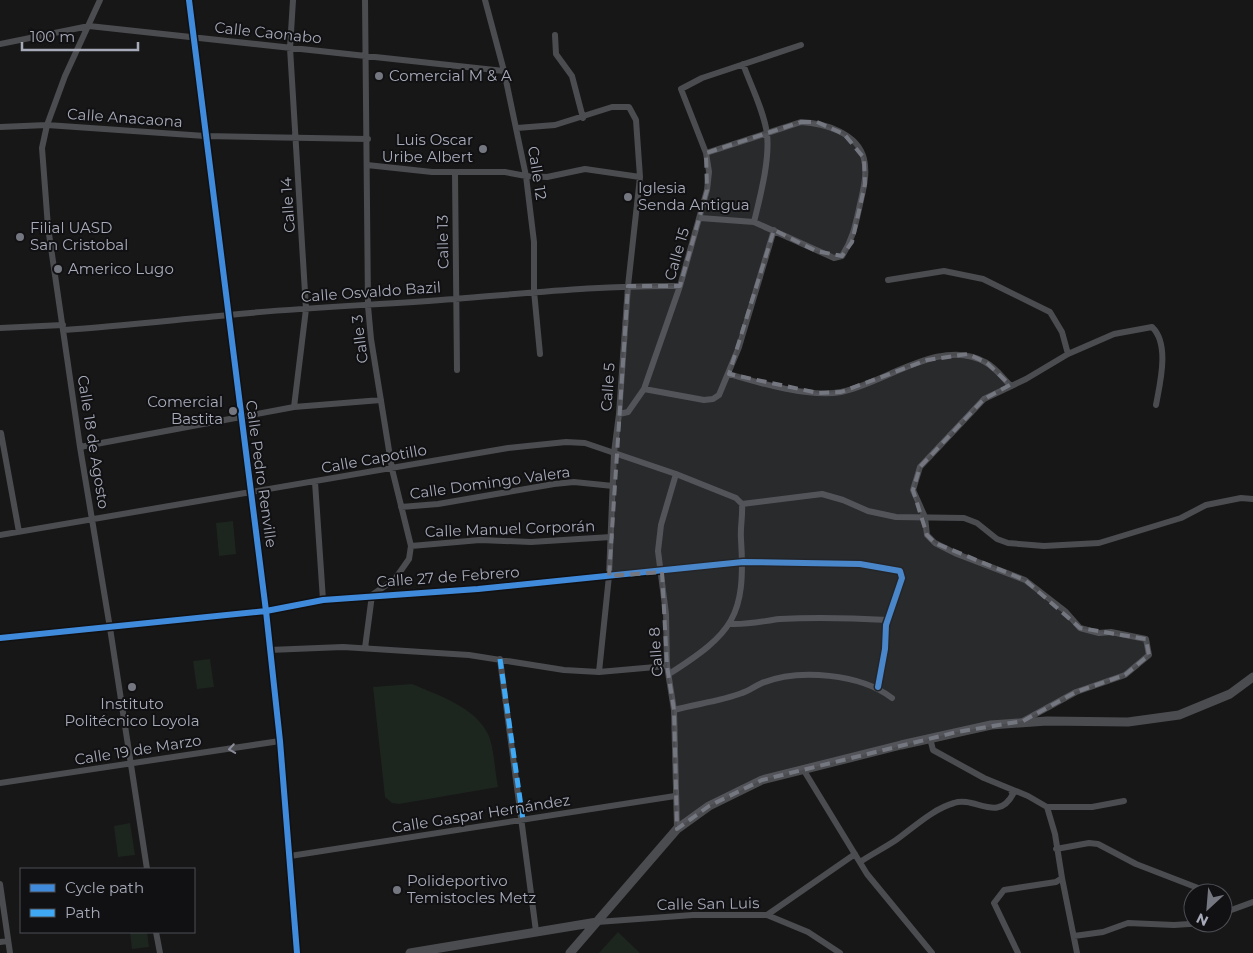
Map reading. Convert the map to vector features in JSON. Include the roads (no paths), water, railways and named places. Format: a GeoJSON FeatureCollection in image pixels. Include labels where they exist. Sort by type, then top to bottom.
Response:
{"type":"FeatureCollection","features":[{"type":"Feature","properties":{"kind":"street","name":"Calle 18 de Agosto"},"geometry":{"type":"LineString","coordinates":[[100,0],[65,76],[47,125],[42,148],[48,227],[80,447],[147,868]]}},
{"type":"Feature","properties":{"kind":"street","name":"Calle Pedro Renville"},"geometry":{"type":"LineString","coordinates":[[189,0],[229,314],[240,418],[266,611],[280,741],[297,953]]}},
{"type":"Feature","properties":{"kind":"street","name":"Calle 14"},"geometry":{"type":"LineString","coordinates":[[293,0],[290,48],[306,309],[294,407]]}},
{"type":"Feature","properties":{"kind":"street","name":"Calle 3"},"geometry":{"type":"LineString","coordinates":[[365,0],[368,139],[368,306],[380,400],[392,469],[411,546]]}},
{"type":"Feature","properties":{"kind":"street","name":"Calle 12"},"geometry":{"type":"LineString","coordinates":[[485,0],[504,71],[526,176],[534,242],[534,291],[540,354]]}},
{"type":"Feature","properties":{"kind":"street","name":"Calle Caonabo"},"geometry":{"type":"LineString","coordinates":[[0,44],[89,26],[504,71]]}},
{"type":"Feature","properties":{"kind":"street"},"geometry":{"type":"LineString","coordinates":[[517,128],[555,126],[583,118],[572,76],[556,54],[555,35]]}},
{"type":"Feature","properties":{"kind":"street"},"geometry":{"type":"LineString","coordinates":[[754,222],[763,187],[767,134],[760,108],[743,64],[801,46]]}},
{"type":"Feature","properties":{"kind":"street","name":"Calle 15"},"geometry":{"type":"LineString","coordinates":[[619,414],[628,412],[644,389],[680,286],[700,218],[709,172],[706,153],[681,89],[702,78],[743,64]]}},
{"type":"Feature","properties":{"kind":"street","name":"Calle 5"},"geometry":{"type":"LineString","coordinates":[[583,118],[612,107],[629,107],[636,120],[640,177],[628,286],[619,414],[614,453],[609,576],[599,672]]}},
{"type":"Feature","properties":{"kind":"street"},"geometry":{"type":"LineString","coordinates":[[700,218],[754,222],[834,258],[842,256],[852,242],[865,184],[864,158],[855,144],[844,134],[817,122],[801,122],[706,153]]}},
{"type":"Feature","properties":{"kind":"street","name":"Calle Anacaona"},"geometry":{"type":"LineString","coordinates":[[0,127],[47,125],[205,136],[368,139]]}},
{"type":"Feature","properties":{"kind":"street"},"geometry":{"type":"LineString","coordinates":[[367,165],[455,173],[505,172],[526,176],[547,176],[585,169],[640,177]]}},
{"type":"Feature","properties":{"kind":"street","name":"Calle 13"},"geometry":{"type":"LineString","coordinates":[[455,173],[457,370]]}},
{"type":"Feature","properties":{"kind":"street"},"geometry":{"type":"LineString","coordinates":[[644,389],[681,397],[713,400],[719,395],[729,374],[774,230]]}},
{"type":"Feature","properties":{"kind":"street"},"geometry":{"type":"LineString","coordinates":[[888,280],[944,271],[983,279],[1050,312],[1062,332],[1068,354]]}},
{"type":"Feature","properties":{"kind":"street","name":"Calle Osvaldo Bazil"},"geometry":{"type":"LineString","coordinates":[[0,328],[161,323],[229,314],[368,306],[534,291],[628,286],[680,286]]}},
{"type":"Feature","properties":{"kind":"street"},"geometry":{"type":"LineString","coordinates":[[1023,722],[1076,692],[1125,675],[1149,655],[1146,639],[1111,632],[1100,633],[1080,628],[1065,611],[1025,580],[957,554],[935,543],[928,535],[925,517],[913,490],[920,467],[984,399],[1026,379],[1068,354],[1114,334],[1152,327],[1158,332],[1163,361],[1156,405]]}},
{"type":"Feature","properties":{"kind":"street"},"geometry":{"type":"LineString","coordinates":[[729,374],[760,383],[826,393],[841,392],[926,360],[968,354],[987,362],[1010,385]]}},
{"type":"Feature","properties":{"kind":"street"},"geometry":{"type":"LineString","coordinates":[[80,447],[294,407],[380,400]]}},
{"type":"Feature","properties":{"kind":"street"},"geometry":{"type":"LineString","coordinates":[[1,433],[19,532]]}},
{"type":"Feature","properties":{"kind":"street","name":"Calle Capotillo"},"geometry":{"type":"LineString","coordinates":[[0,536],[508,448],[566,442],[585,444],[676,474],[736,498],[742,504]]}},
{"type":"Feature","properties":{"kind":"street","name":"Calle 8"},"geometry":{"type":"LineString","coordinates":[[676,474],[661,525],[658,551],[662,572],[667,666],[674,710],[677,829]]}},
{"type":"Feature","properties":{"kind":"street"},"geometry":{"type":"LineString","coordinates":[[315,482],[323,600]]}},
{"type":"Feature","properties":{"kind":"street","name":"Calle Domingo Valera"},"geometry":{"type":"LineString","coordinates":[[401,507],[438,504],[574,482],[613,486]]}},
{"type":"Feature","properties":{"kind":"street"},"geometry":{"type":"LineString","coordinates":[[669,674],[707,650],[730,624],[743,580],[741,537],[744,518],[742,504],[822,494],[886,515],[964,518],[977,524],[997,539],[1008,543],[1044,546],[1099,543],[1181,518],[1206,505],[1241,498],[1253,498]]}},
{"type":"Feature","properties":{"kind":"street","name":"Calle Manuel Corporán"},"geometry":{"type":"LineString","coordinates":[[411,546],[480,540],[531,542],[611,537]]}},
{"type":"Feature","properties":{"kind":"street"},"geometry":{"type":"LineString","coordinates":[[365,648],[372,596],[395,579],[409,560],[411,546]]}},
{"type":"Feature","properties":{"kind":"street","name":"Calle 27 de Febrero"},"geometry":{"type":"LineString","coordinates":[[0,638],[266,611],[323,600],[662,572],[743,562],[860,564],[900,571],[902,578],[888,620]]}},
{"type":"Feature","properties":{"kind":"street"},"geometry":{"type":"LineString","coordinates":[[730,624],[752,625],[778,620],[813,618],[888,620],[878,687]]}},
{"type":"Feature","properties":{"kind":"street"},"geometry":{"type":"LineString","coordinates":[[269,650],[365,648],[500,659],[564,670],[599,672],[667,666]]}},
{"type":"Feature","properties":{"kind":"street"},"geometry":{"type":"LineString","coordinates":[[500,659],[523,820],[536,931]]}},
{"type":"Feature","properties":{"kind":"street"},"geometry":{"type":"LineString","coordinates":[[674,710],[742,694],[763,683],[788,676],[813,674],[878,687],[892,698]]}},
{"type":"Feature","properties":{"kind":"street"},"geometry":{"type":"LineString","coordinates":[[570,953],[677,829],[729,794],[762,780],[930,738],[1023,722],[1084,720],[1128,722],[1179,715],[1230,694],[1253,677]]}},
{"type":"Feature","properties":{"kind":"street"},"geometry":{"type":"LineString","coordinates":[[930,738],[933,750],[984,778],[1028,796],[1047,807],[1092,808],[1124,801]]}},
{"type":"Feature","properties":{"kind":"street","name":"Calle 19 de Marzo"},"geometry":{"type":"LineString","coordinates":[[0,783],[280,741]]}},
{"type":"Feature","properties":{"kind":"street"},"geometry":{"type":"LineString","coordinates":[[803,769],[860,862],[932,953]]}},
{"type":"Feature","properties":{"kind":"street"},"geometry":{"type":"LineString","coordinates":[[860,862],[894,841],[936,811],[956,802],[996,809],[1004,805],[1013,794],[1010,788]]}},
{"type":"Feature","properties":{"kind":"street","name":"Calle Gaspar Hernández"},"geometry":{"type":"LineString","coordinates":[[290,856],[675,796]]}},
{"type":"Feature","properties":{"kind":"street"},"geometry":{"type":"LineString","coordinates":[[1047,807],[1056,834],[1056,849],[1077,953]]}},
{"type":"Feature","properties":{"kind":"street"},"geometry":{"type":"LineString","coordinates":[[1056,849],[1090,843],[1098,844],[1136,864],[1185,883]]}},
{"type":"Feature","properties":{"kind":"street"},"geometry":{"type":"LineString","coordinates":[[767,915],[855,854]]}},
{"type":"Feature","properties":{"kind":"street"},"geometry":{"type":"LineString","coordinates":[[1018,953],[1000,919],[994,903],[996,897],[1004,890],[1056,882],[1062,878]]}},
{"type":"Feature","properties":{"kind":"street"},"geometry":{"type":"LineString","coordinates":[[0,884],[10,953]]}},
{"type":"Feature","properties":{"kind":"street"},"geometry":{"type":"LineString","coordinates":[[1233,909],[1253,902]]}},
{"type":"Feature","properties":{"kind":"street","name":"Calle San Luis"},"geometry":{"type":"LineString","coordinates":[[597,922],[693,915],[767,915],[808,932],[840,953]]}},
{"type":"Feature","properties":{"kind":"street"},"geometry":{"type":"LineString","coordinates":[[410,953],[447,950],[536,931],[597,922]]}},
{"type":"Feature","properties":{"kind":"street"},"geometry":{"type":"LineString","coordinates":[[1074,936],[1103,932],[1128,923],[1183,924]]}},
{"type":"Feature","properties":{"kind":"street"},"geometry":{"type":"LineString","coordinates":[[156,933],[160,953]]}},
{"type":"Feature","properties":{"kind":"street"},"geometry":{"type":"LineString","coordinates":[[0,942],[8,940]]}},
{"type":"Feature","properties":{"kind":"place","name":"Comercial M & A"},"geometry":{"type":"Point","coordinates":[379,76]}},
{"type":"Feature","properties":{"kind":"place","name":"Luis Oscar Uribe Albert"},"geometry":{"type":"Point","coordinates":[483,149]}},
{"type":"Feature","properties":{"kind":"place","name":"Iglesia Senda Antigua"},"geometry":{"type":"Point","coordinates":[628,197]}},
{"type":"Feature","properties":{"kind":"place","name":"Filial UASD San Cristobal"},"geometry":{"type":"Point","coordinates":[20,237]}},
{"type":"Feature","properties":{"kind":"place","name":"Americo Lugo"},"geometry":{"type":"Point","coordinates":[58,269]}},
{"type":"Feature","properties":{"kind":"place","name":"Comercial Bastita"},"geometry":{"type":"Point","coordinates":[233,411]}},
{"type":"Feature","properties":{"kind":"place","name":"Instituto Politécnico Loyola"},"geometry":{"type":"Point","coordinates":[132,687]}},
{"type":"Feature","properties":{"kind":"place","name":"Polideportivo Temistocles Metz"},"geometry":{"type":"Point","coordinates":[397,890]}}]}
